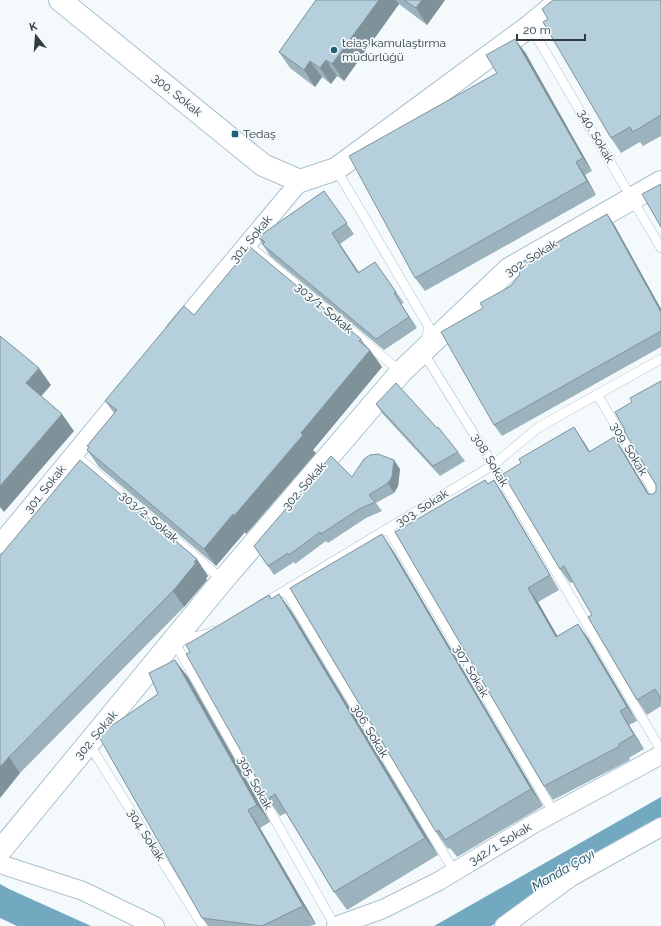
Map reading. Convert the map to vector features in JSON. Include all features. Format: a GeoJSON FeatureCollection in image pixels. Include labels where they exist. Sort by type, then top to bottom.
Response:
{"type":"FeatureCollection","features":[{"type":"Feature","properties":{"kind":"street","name":"300. Sokak"},"geometry":{"type":"LineString","coordinates":[[60,0],[263,165],[300,180]]}},
{"type":"Feature","properties":{"kind":"street"},"geometry":{"type":"LineString","coordinates":[[300,180],[336,169],[530,26],[561,0]]}},
{"type":"Feature","properties":{"kind":"street","name":"301. Sokak"},"geometry":{"type":"LineString","coordinates":[[163,346],[300,180]]}},
{"type":"Feature","properties":{"kind":"street","name":"302. Sokak"},"geometry":{"type":"LineString","coordinates":[[0,851],[223,580],[401,372],[509,268],[661,182]]}},
{"type":"Feature","properties":{"kind":"street","name":"301. Sokak"},"geometry":{"type":"LineString","coordinates":[[0,544],[138,376]]}},
{"type":"Feature","properties":{"kind":"street","name":"342/1. Sokak"},"geometry":{"type":"LineString","coordinates":[[336,926],[383,908],[454,871],[554,813],[661,755]]}},
{"type":"Feature","properties":{"kind":"street"},"geometry":{"type":"LineString","coordinates":[[504,926],[571,877],[661,827]]}},
{"type":"Feature","properties":{"kind":"street"},"geometry":{"type":"LineString","coordinates":[[0,864],[84,891],[155,926]]}},
{"type":"Feature","properties":{"kind":"lane","name":"340. Sokak"},"geometry":{"type":"LineString","coordinates":[[530,26],[661,248]]}},
{"type":"Feature","properties":{"kind":"lane"},"geometry":{"type":"LineString","coordinates":[[336,169],[429,327],[423,352]]}},
{"type":"Feature","properties":{"kind":"lane","name":"303/1. Sokak"},"geometry":{"type":"LineString","coordinates":[[247,244],[401,372]]}},
{"type":"Feature","properties":{"kind":"lane","name":"308. Sokak"},"geometry":{"type":"LineString","coordinates":[[423,352],[493,465],[661,750]]}},
{"type":"Feature","properties":{"kind":"lane","name":"303. Sokak"},"geometry":{"type":"LineString","coordinates":[[254,609],[493,465],[539,427],[661,359]]}},
{"type":"Feature","properties":{"kind":"lane","name":"309. Sokak"},"geometry":{"type":"LineString","coordinates":[[597,394],[661,503]]}},
{"type":"Feature","properties":{"kind":"lane","name":"303/2. Sokak"},"geometry":{"type":"LineString","coordinates":[[74,454],[223,580]]}},
{"type":"Feature","properties":{"kind":"lane","name":"307. Sokak"},"geometry":{"type":"LineString","coordinates":[[388,529],[554,813]]}},
{"type":"Feature","properties":{"kind":"lane","name":"306. Sokak"},"geometry":{"type":"LineString","coordinates":[[286,591],[454,871]]}},
{"type":"Feature","properties":{"kind":"lane"},"geometry":{"type":"LineString","coordinates":[[174,641],[208,634],[221,627]]}},
{"type":"Feature","properties":{"kind":"lane","name":"305. Sokak"},"geometry":{"type":"LineString","coordinates":[[174,641],[336,926]]}},
{"type":"Feature","properties":{"kind":"lane","name":"304. Sokak"},"geometry":{"type":"LineString","coordinates":[[89,744],[203,926]]}},
{"type":"Feature","properties":{"kind":"water","name":"Manda Çayı"},"geometry":{"type":"Polygon","coordinates":[[[661,797],[661,829],[491,926],[434,926],[661,797]]]}},
{"type":"Feature","properties":{"kind":"water"},"geometry":{"type":"Polygon","coordinates":[[[0,884],[91,926],[17,926],[0,918],[0,884]]]}},
{"type":"Feature","properties":{"kind":"building"},"geometry":{"type":"Polygon","coordinates":[[[316,0],[379,0],[332,64],[326,60],[320,68],[310,61],[304,70],[279,52],[316,0]]]}},
{"type":"Feature","properties":{"kind":"building"},"geometry":{"type":"Polygon","coordinates":[[[404,0],[422,0],[416,8],[404,0]]]}},
{"type":"Feature","properties":{"kind":"building"},"geometry":{"type":"Polygon","coordinates":[[[553,0],[661,0],[661,115],[633,132],[630,127],[611,138],[543,22],[548,19],[542,9],[553,0]]]}},
{"type":"Feature","properties":{"kind":"building"},"geometry":{"type":"Polygon","coordinates":[[[515,39],[583,158],[576,162],[587,181],[415,278],[349,156],[497,73],[486,55],[515,39]]]}},
{"type":"Feature","properties":{"kind":"building"},"geometry":{"type":"Polygon","coordinates":[[[661,184],[661,227],[642,194],[661,184]]]}},
{"type":"Feature","properties":{"kind":"building"},"geometry":{"type":"Polygon","coordinates":[[[324,191],[347,223],[332,233],[358,273],[375,262],[396,292],[394,293],[409,317],[376,339],[262,244],[265,242],[258,237],[324,191]]]}},
{"type":"Feature","properties":{"kind":"building"},"geometry":{"type":"Polygon","coordinates":[[[607,214],[661,312],[661,331],[494,425],[441,332],[483,308],[480,303],[511,286],[520,274],[515,266],[607,214]]]}},
{"type":"Feature","properties":{"kind":"building"},"geometry":{"type":"Polygon","coordinates":[[[250,247],[361,339],[359,341],[370,350],[301,433],[303,435],[204,549],[87,450],[89,447],[87,446],[117,410],[105,401],[184,306],[194,315],[250,247]]]}},
{"type":"Feature","properties":{"kind":"building"},"geometry":{"type":"Polygon","coordinates":[[[0,336],[39,368],[26,383],[62,414],[0,486],[0,336]]]}},
{"type":"Feature","properties":{"kind":"building"},"geometry":{"type":"Polygon","coordinates":[[[661,381],[661,699],[655,689],[637,700],[588,617],[592,615],[564,566],[560,569],[503,474],[521,463],[519,459],[574,427],[589,452],[614,437],[648,494],[653,494],[656,491],[656,485],[624,431],[625,430],[615,412],[632,402],[630,398],[661,381]]]}},
{"type":"Feature","properties":{"kind":"building"},"geometry":{"type":"Polygon","coordinates":[[[396,383],[437,428],[438,427],[458,452],[433,466],[376,404],[396,383]]]}},
{"type":"Feature","properties":{"kind":"building"},"geometry":{"type":"Polygon","coordinates":[[[378,454],[394,460],[392,477],[388,483],[369,495],[375,502],[359,509],[321,534],[320,532],[289,555],[288,553],[268,566],[254,546],[331,456],[352,477],[364,459],[370,455],[378,454]]]}},
{"type":"Feature","properties":{"kind":"building"},"geometry":{"type":"Polygon","coordinates":[[[80,460],[197,559],[194,562],[196,563],[173,591],[0,767],[0,556],[80,460]]]}},
{"type":"Feature","properties":{"kind":"building"},"geometry":{"type":"Polygon","coordinates":[[[485,480],[488,484],[494,480],[550,575],[528,588],[556,637],[578,624],[627,707],[620,711],[634,735],[619,744],[620,746],[544,786],[395,532],[485,480]]]}},
{"type":"Feature","properties":{"kind":"building"},"geometry":{"type":"Polygon","coordinates":[[[382,534],[531,789],[445,840],[439,830],[436,832],[290,588],[382,534]]]}},
{"type":"Feature","properties":{"kind":"building"},"geometry":{"type":"Polygon","coordinates":[[[279,594],[425,838],[334,892],[275,794],[268,799],[186,654],[190,652],[186,645],[269,595],[271,599],[279,594]]]}},
{"type":"Feature","properties":{"kind":"building"},"geometry":{"type":"Polygon","coordinates":[[[175,660],[257,805],[248,810],[303,906],[262,926],[202,918],[98,735],[158,694],[149,673],[175,660]]]}},
{"type":"Feature","properties":{"kind":"place","name":"teiaş kamulaştırma müdürlüğü"},"geometry":{"type":"Point","coordinates":[334,50]}},
{"type":"Feature","properties":{"kind":"place","name":"Tedaş"},"geometry":{"type":"Point","coordinates":[235,134]}}]}
